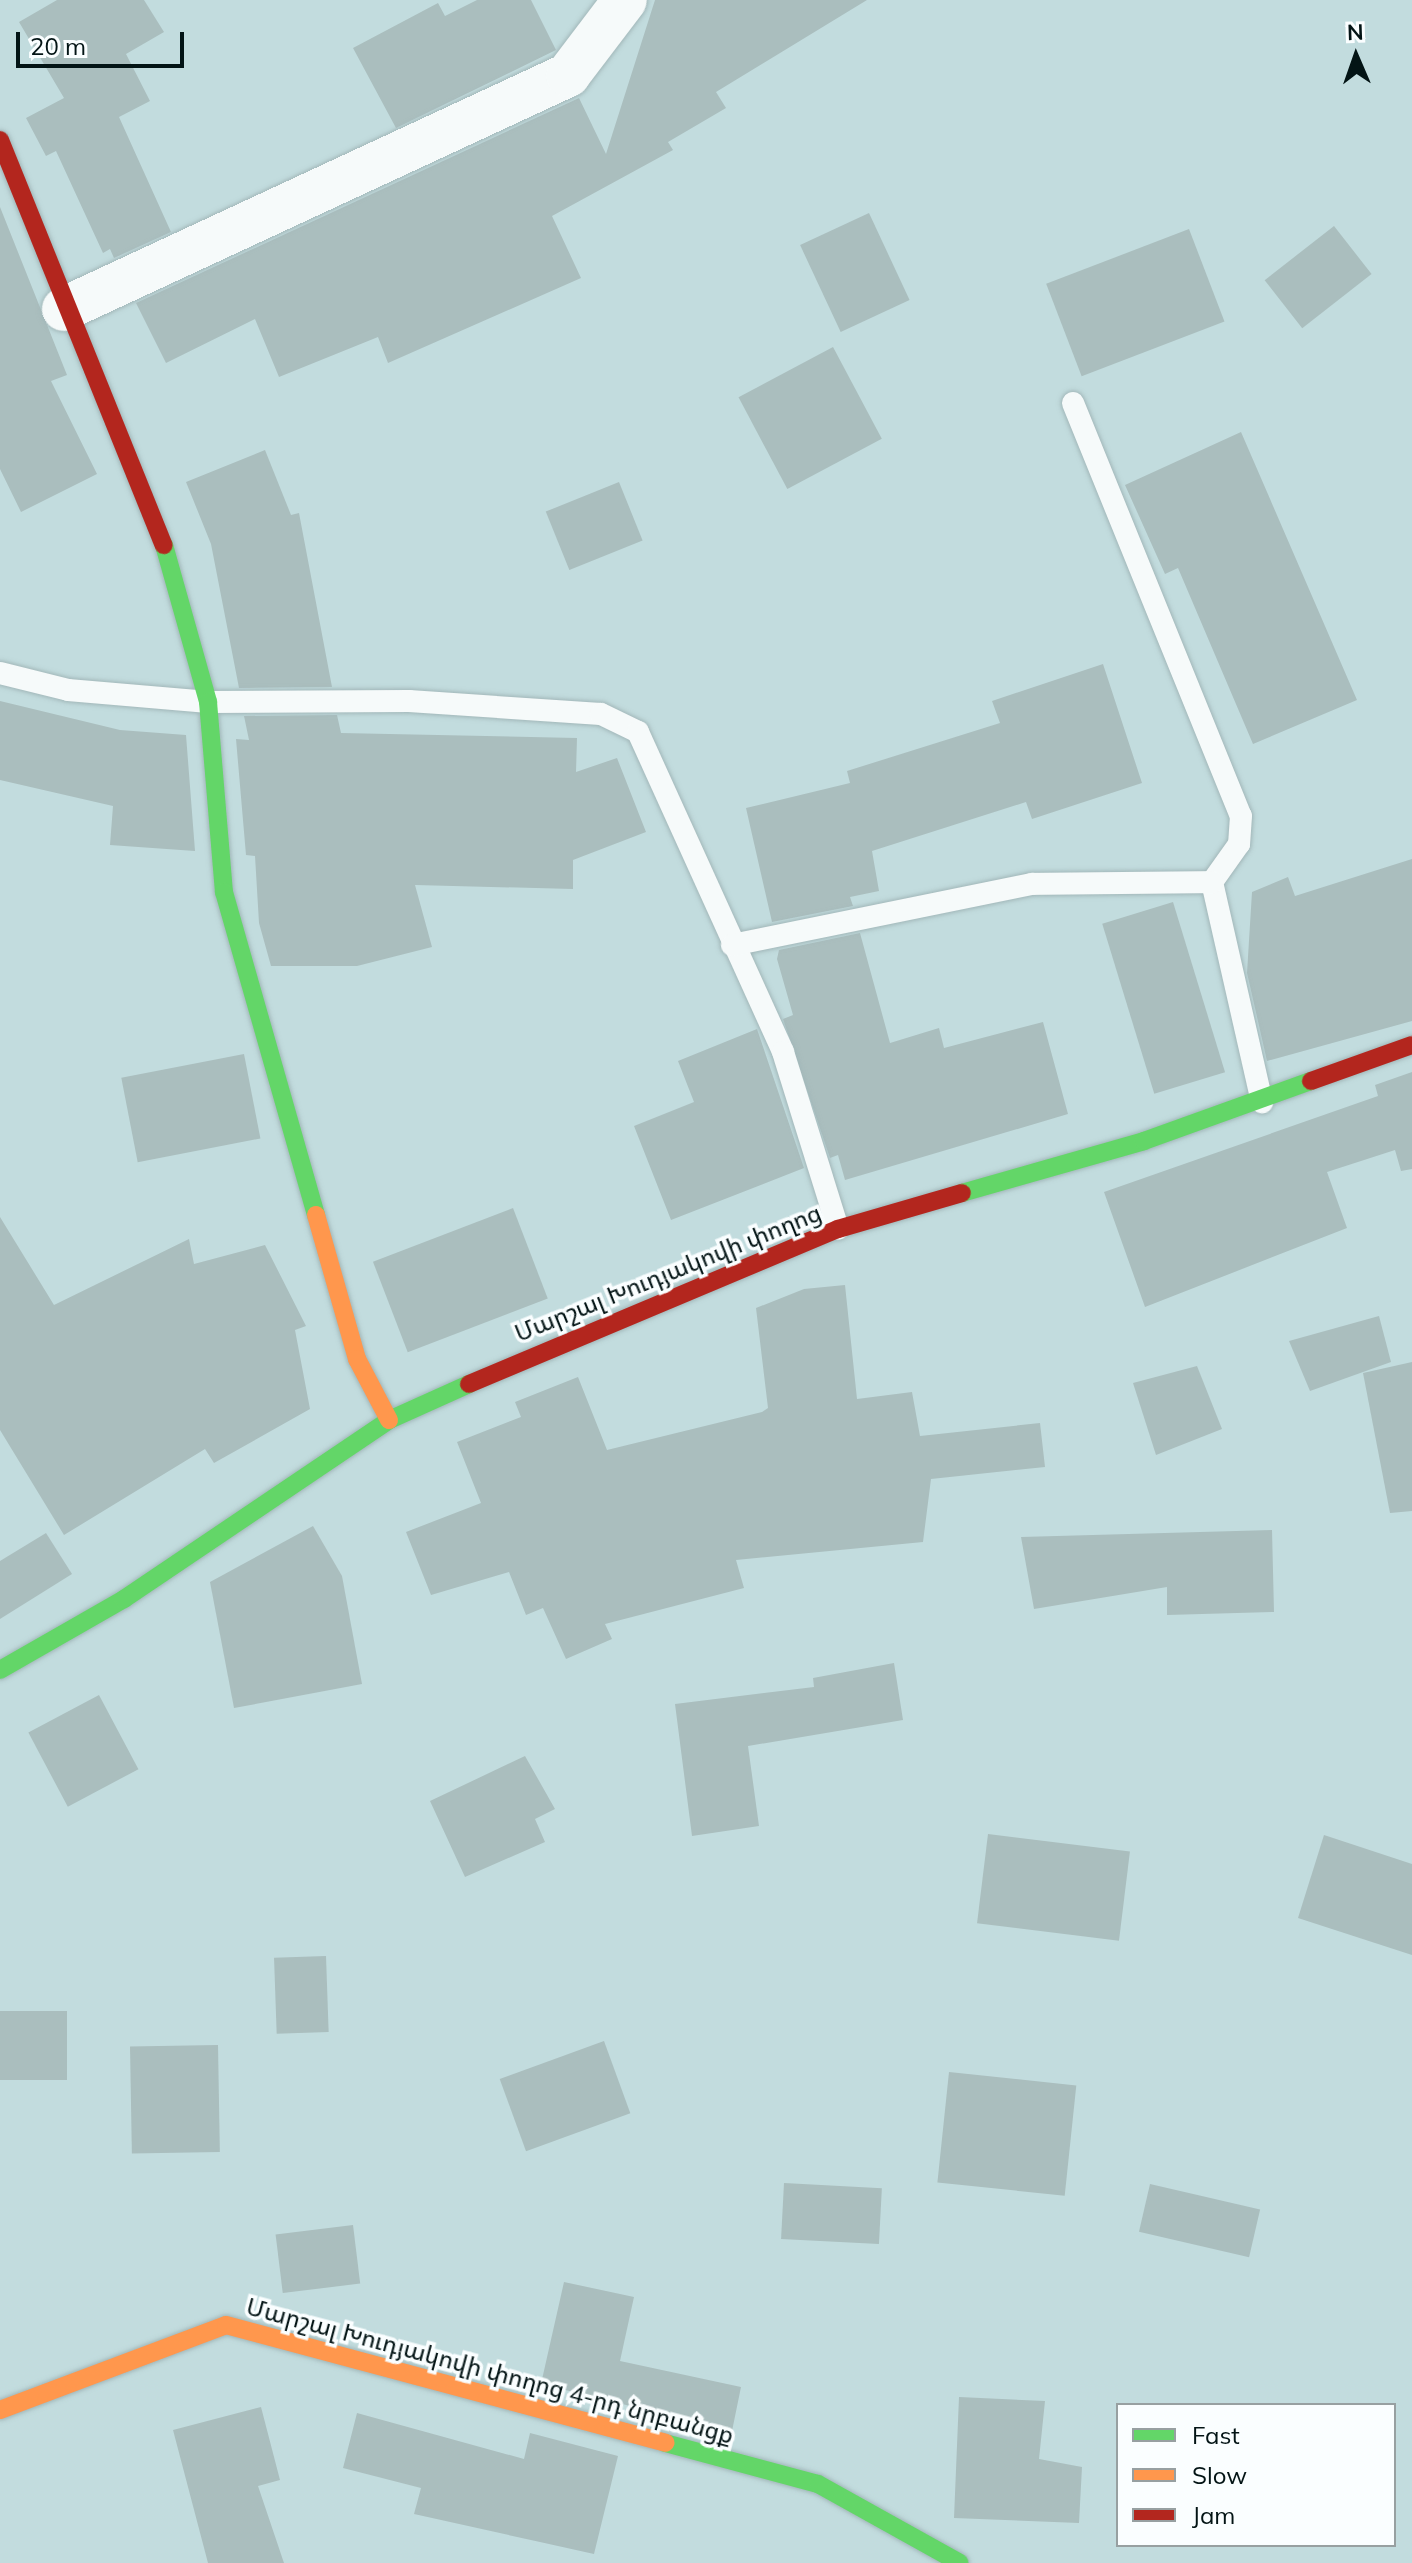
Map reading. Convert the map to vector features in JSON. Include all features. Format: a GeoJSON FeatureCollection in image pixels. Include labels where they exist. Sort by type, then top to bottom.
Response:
{"type":"FeatureCollection","features":[{"type":"Feature","properties":{"kind":"street"},"geometry":{"type":"LineString","coordinates":[[64,309],[568,75],[625,0]]}},
{"type":"Feature","properties":{"kind":"street"},"geometry":{"type":"LineString","coordinates":[[0,140],[64,309],[172,565],[208,702],[224,892],[357,1359],[389,1420]]}},
{"type":"Feature","properties":{"kind":"street","name":"Մարշալ Խուդյակովի փողոց"},"geometry":{"type":"LineString","coordinates":[[0,1670],[124,1599],[389,1420],[632,1310],[838,1229],[1262,1102],[1412,1045]]}},
{"type":"Feature","properties":{"kind":"street","name":"Մարշալ Խուդյակովի փողոց 4-րդ նրբանցք"},"geometry":{"type":"LineString","coordinates":[[0,2410],[226,2325],[818,2484],[960,2563]]}},
{"type":"Feature","properties":{"kind":"lane"},"geometry":{"type":"LineString","coordinates":[[1073,403],[1241,816],[1239,844],[1212,882],[1262,1102]]}},
{"type":"Feature","properties":{"kind":"lane"},"geometry":{"type":"LineString","coordinates":[[0,673],[68,690],[208,702],[409,701],[601,714],[638,732],[783,1052],[838,1229]]}},
{"type":"Feature","properties":{"kind":"lane"},"geometry":{"type":"LineString","coordinates":[[732,945],[1032,884],[1212,882]]}},
{"type":"Feature","properties":{"kind":"building"},"geometry":{"type":"Polygon","coordinates":[[[57,0],[144,0],[164,32],[126,54],[150,101],[119,117],[171,232],[114,258],[110,249],[103,253],[56,151],[46,156],[26,118],[64,98],[19,22],[57,0]]]}},
{"type":"Feature","properties":{"kind":"building"},"geometry":{"type":"Polygon","coordinates":[[[477,0],[531,0],[556,50],[396,128],[353,48],[438,3],[445,16],[477,0]]]}},
{"type":"Feature","properties":{"kind":"building"},"geometry":{"type":"Polygon","coordinates":[[[655,0],[867,0],[716,92],[726,108],[668,142],[673,150],[552,216],[581,278],[388,363],[378,337],[279,377],[255,319],[166,363],[136,303],[579,98],[606,154],[655,0]]]}},
{"type":"Feature","properties":{"kind":"building"},"geometry":{"type":"Polygon","coordinates":[[[0,207],[67,375],[51,381],[97,474],[21,512],[0,469],[0,207]]]}},
{"type":"Feature","properties":{"kind":"building"},"geometry":{"type":"Polygon","coordinates":[[[869,213],[910,300],[841,332],[800,245],[869,213]]]}},
{"type":"Feature","properties":{"kind":"building"},"geometry":{"type":"Polygon","coordinates":[[[1334,226],[1372,274],[1302,328],[1265,280],[1334,226]]]}},
{"type":"Feature","properties":{"kind":"building"},"geometry":{"type":"Polygon","coordinates":[[[1189,229],[1224,321],[1082,376],[1046,284],[1189,229]]]}},
{"type":"Feature","properties":{"kind":"building"},"geometry":{"type":"Polygon","coordinates":[[[833,347],[882,439],[787,489],[739,397],[833,347]]]}},
{"type":"Feature","properties":{"kind":"building"},"geometry":{"type":"Polygon","coordinates":[[[1241,432],[1357,700],[1253,744],[1178,568],[1165,574],[1125,485],[1241,432]]]}},
{"type":"Feature","properties":{"kind":"building"},"geometry":{"type":"Polygon","coordinates":[[[265,450],[291,515],[299,513],[332,687],[239,688],[211,544],[186,482],[265,450]]]}},
{"type":"Feature","properties":{"kind":"building"},"geometry":{"type":"Polygon","coordinates":[[[619,482],[643,540],[569,570],[546,512],[619,482]]]}},
{"type":"Feature","properties":{"kind":"building"},"geometry":{"type":"Polygon","coordinates":[[[1103,664],[1142,783],[1032,819],[1026,802],[872,851],[879,891],[850,897],[853,906],[772,922],[746,808],[850,783],[847,771],[1000,723],[992,701],[1103,664]]]}},
{"type":"Feature","properties":{"kind":"building"},"geometry":{"type":"Polygon","coordinates":[[[0,701],[120,730],[186,735],[195,851],[110,845],[113,806],[0,780],[0,701]]]}},
{"type":"Feature","properties":{"kind":"building"},"geometry":{"type":"Polygon","coordinates":[[[337,715],[341,733],[577,738],[576,772],[617,758],[646,832],[573,860],[573,889],[415,885],[432,947],[357,966],[271,966],[259,923],[255,856],[246,855],[236,739],[249,740],[244,716],[337,715]]]}},
{"type":"Feature","properties":{"kind":"building"},"geometry":{"type":"Polygon","coordinates":[[[1412,859],[1412,1021],[1267,1061],[1247,973],[1252,892],[1288,877],[1295,896],[1412,859]]]}},
{"type":"Feature","properties":{"kind":"building"},"geometry":{"type":"Polygon","coordinates":[[[1173,902],[1225,1072],[1154,1094],[1102,924],[1173,902]]]}},
{"type":"Feature","properties":{"kind":"building"},"geometry":{"type":"Polygon","coordinates":[[[860,933],[890,1043],[939,1028],[944,1048],[1043,1022],[1068,1114],[845,1180],[838,1155],[830,1158],[783,1019],[793,1015],[777,959],[779,950],[860,933]]]}},
{"type":"Feature","properties":{"kind":"building"},"geometry":{"type":"Polygon","coordinates":[[[757,1029],[804,1168],[671,1220],[634,1126],[694,1102],[678,1061],[757,1029]]]}},
{"type":"Feature","properties":{"kind":"building"},"geometry":{"type":"Polygon","coordinates":[[[244,1054],[260,1138],[138,1162],[121,1078],[244,1054]]]}},
{"type":"Feature","properties":{"kind":"building"},"geometry":{"type":"Polygon","coordinates":[[[1412,1072],[1412,1169],[1401,1171],[1395,1150],[1327,1172],[1347,1228],[1145,1307],[1104,1192],[1378,1096],[1375,1085],[1412,1072]]]}},
{"type":"Feature","properties":{"kind":"building"},"geometry":{"type":"Polygon","coordinates":[[[513,1208],[548,1299],[408,1352],[373,1262],[513,1208]]]}},
{"type":"Feature","properties":{"kind":"building"},"geometry":{"type":"Polygon","coordinates":[[[0,1217],[54,1305],[189,1239],[194,1264],[265,1245],[306,1326],[295,1330],[310,1409],[214,1463],[205,1449],[64,1535],[0,1430],[0,1217]]]}},
{"type":"Feature","properties":{"kind":"building"},"geometry":{"type":"Polygon","coordinates":[[[845,1285],[857,1399],[912,1392],[920,1436],[1040,1423],[1045,1467],[931,1479],[923,1542],[736,1560],[744,1588],[605,1624],[612,1639],[566,1659],[543,1608],[526,1615],[509,1572],[431,1595],[406,1532],[481,1503],[457,1442],[521,1417],[515,1402],[578,1377],[607,1450],[762,1412],[768,1408],[756,1308],[804,1289],[845,1285]]]}},
{"type":"Feature","properties":{"kind":"building"},"geometry":{"type":"Polygon","coordinates":[[[1379,1316],[1391,1362],[1310,1391],[1289,1341],[1379,1316]]]}},
{"type":"Feature","properties":{"kind":"building"},"geometry":{"type":"Polygon","coordinates":[[[1412,1362],[1412,1511],[1390,1513],[1363,1373],[1412,1362]]]}},
{"type":"Feature","properties":{"kind":"building"},"geometry":{"type":"Polygon","coordinates":[[[1197,1366],[1222,1429],[1156,1455],[1133,1383],[1197,1366]]]}},
{"type":"Feature","properties":{"kind":"building"},"geometry":{"type":"Polygon","coordinates":[[[313,1526],[342,1576],[362,1684],[234,1708],[210,1582],[313,1526]]]}},
{"type":"Feature","properties":{"kind":"building"},"geometry":{"type":"Polygon","coordinates":[[[1272,1530],[1274,1612],[1167,1615],[1167,1587],[1034,1609],[1021,1537],[1272,1530]]]}},
{"type":"Feature","properties":{"kind":"building"},"geometry":{"type":"Polygon","coordinates":[[[46,1533],[72,1574],[0,1619],[0,1561],[46,1533]]]}},
{"type":"Feature","properties":{"kind":"building"},"geometry":{"type":"Polygon","coordinates":[[[894,1663],[903,1720],[748,1746],[759,1826],[692,1836],[675,1704],[814,1687],[813,1678],[894,1663]]]}},
{"type":"Feature","properties":{"kind":"building"},"geometry":{"type":"Polygon","coordinates":[[[99,1695],[138,1769],[68,1807],[28,1733],[99,1695]]]}},
{"type":"Feature","properties":{"kind":"building"},"geometry":{"type":"Polygon","coordinates":[[[525,1756],[555,1809],[535,1819],[545,1842],[465,1877],[430,1801],[525,1756]]]}},
{"type":"Feature","properties":{"kind":"building"},"geometry":{"type":"Polygon","coordinates":[[[988,1834],[1130,1851],[1119,1941],[977,1923],[988,1834]]]}},
{"type":"Feature","properties":{"kind":"building"},"geometry":{"type":"Polygon","coordinates":[[[1324,1835],[1412,1864],[1412,1955],[1298,1918],[1324,1835]]]}},
{"type":"Feature","properties":{"kind":"building"},"geometry":{"type":"Polygon","coordinates":[[[326,1956],[329,2032],[277,2034],[274,1958],[326,1956]]]}},
{"type":"Feature","properties":{"kind":"building"},"geometry":{"type":"Polygon","coordinates":[[[0,2011],[67,2011],[67,2080],[0,2080],[0,2011]]]}},
{"type":"Feature","properties":{"kind":"building"},"geometry":{"type":"Polygon","coordinates":[[[604,2041],[630,2113],[526,2151],[500,2079],[604,2041]]]}},
{"type":"Feature","properties":{"kind":"building"},"geometry":{"type":"Polygon","coordinates":[[[218,2045],[220,2152],[132,2154],[130,2047],[218,2045]]]}},
{"type":"Feature","properties":{"kind":"building"},"geometry":{"type":"Polygon","coordinates":[[[949,2072],[1076,2085],[1065,2196],[937,2182],[949,2072]]]}},
{"type":"Feature","properties":{"kind":"building"},"geometry":{"type":"Polygon","coordinates":[[[784,2183],[882,2188],[879,2244],[781,2239],[784,2183]]]}},
{"type":"Feature","properties":{"kind":"building"},"geometry":{"type":"Polygon","coordinates":[[[1150,2184],[1260,2209],[1249,2257],[1139,2232],[1150,2184]]]}},
{"type":"Feature","properties":{"kind":"building"},"geometry":{"type":"Polygon","coordinates":[[[353,2225],[360,2284],[283,2293],[276,2235],[353,2225]]]}},
{"type":"Feature","properties":{"kind":"building"},"geometry":{"type":"Polygon","coordinates":[[[564,2282],[634,2297],[620,2361],[741,2387],[732,2431],[541,2384],[564,2282]]]}},
{"type":"Feature","properties":{"kind":"building"},"geometry":{"type":"Polygon","coordinates":[[[959,2397],[1045,2401],[1039,2459],[1082,2467],[1079,2523],[954,2518],[959,2397]]]}},
{"type":"Feature","properties":{"kind":"building"},"geometry":{"type":"Polygon","coordinates":[[[261,2407],[280,2480],[258,2486],[284,2563],[208,2563],[173,2430],[261,2407]]]}},
{"type":"Feature","properties":{"kind":"building"},"geometry":{"type":"Polygon","coordinates":[[[357,2413],[524,2459],[530,2433],[618,2456],[594,2554],[414,2514],[421,2488],[343,2468],[357,2413]]]}},
{"type":"Feature","properties":{"kind":"traffic: fast"},"geometry":{"type":"LineString","coordinates":[[164,545],[208,702],[224,892],[316,1215]]}},
{"type":"Feature","properties":{"kind":"traffic: fast"},"geometry":{"type":"LineString","coordinates":[[962,1193],[1144,1141],[1311,1081]]}},
{"type":"Feature","properties":{"kind":"traffic: fast"},"geometry":{"type":"LineString","coordinates":[[0,1670],[124,1599],[389,1420],[469,1384]]}},
{"type":"Feature","properties":{"kind":"traffic: fast"},"geometry":{"type":"LineString","coordinates":[[665,2443],[818,2484],[960,2563]]}},
{"type":"Feature","properties":{"kind":"traffic: slow"},"geometry":{"type":"LineString","coordinates":[[316,1215],[357,1359],[389,1420]]}},
{"type":"Feature","properties":{"kind":"traffic: slow"},"geometry":{"type":"LineString","coordinates":[[0,2410],[226,2325],[665,2443]]}},
{"type":"Feature","properties":{"kind":"traffic: jam"},"geometry":{"type":"LineString","coordinates":[[0,140],[164,545]]}},
{"type":"Feature","properties":{"kind":"traffic: jam"},"geometry":{"type":"LineString","coordinates":[[1311,1081],[1412,1045]]}},
{"type":"Feature","properties":{"kind":"traffic: jam"},"geometry":{"type":"LineString","coordinates":[[469,1384],[838,1229],[962,1193]]}}]}
